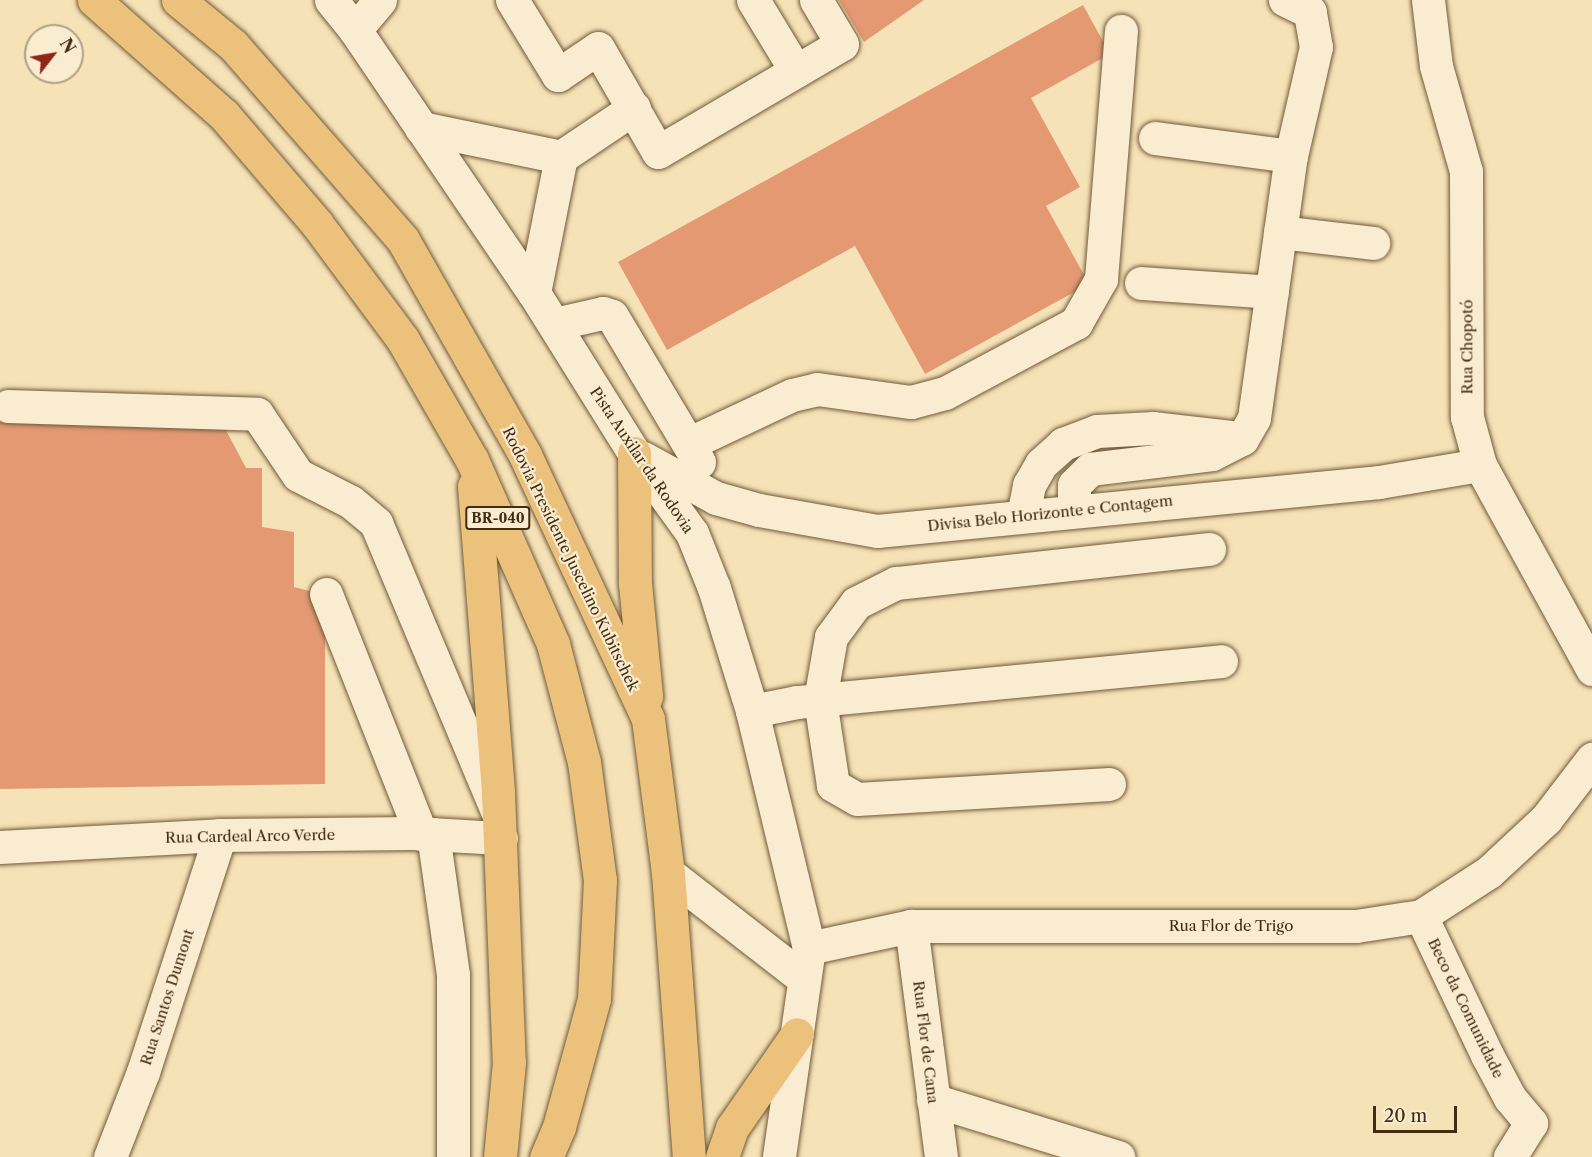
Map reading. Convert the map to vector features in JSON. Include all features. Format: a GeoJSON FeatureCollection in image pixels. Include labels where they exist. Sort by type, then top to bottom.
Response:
{"type":"FeatureCollection","features":[{"type":"Feature","properties":{"kind":"highway","name":"BR-040"},"geometry":{"type":"LineString","coordinates":[[94,0],[224,115],[317,224],[403,340],[472,460],[553,644],[584,762],[600,880],[594,999],[559,1127],[546,1157]]}},
{"type":"Feature","properties":{"kind":"highway","name":"Rodovia Presidente Juscelino Kubitschek"},"geometry":{"type":"LineString","coordinates":[[178,0],[233,45],[403,240],[525,455],[648,719],[668,873],[689,1157]]}},
{"type":"Feature","properties":{"kind":"highway"},"geometry":{"type":"LineString","coordinates":[[634,453],[634,583],[648,719]]}},
{"type":"Feature","properties":{"kind":"highway"},"geometry":{"type":"LineString","coordinates":[[472,460],[500,827],[509,1062],[500,1157]]}},
{"type":"Feature","properties":{"kind":"highway"},"geometry":{"type":"LineString","coordinates":[[722,1157],[732,1128],[797,1034]]}},
{"type":"Feature","properties":{"kind":"street","name":"Pista Auxilar da Rodovia"},"geometry":{"type":"LineString","coordinates":[[331,0],[356,30],[534,293],[634,453],[692,533],[714,588],[752,711],[806,964]]}},
{"type":"Feature","properties":{"kind":"street"},"geometry":{"type":"LineString","coordinates":[[356,30],[380,0]]}},
{"type":"Feature","properties":{"kind":"street"},"geometry":{"type":"LineString","coordinates":[[512,0],[558,75],[598,48],[658,152],[842,44],[816,0]]}},
{"type":"Feature","properties":{"kind":"street"},"geometry":{"type":"LineString","coordinates":[[753,0],[796,71]]}},
{"type":"Feature","properties":{"kind":"street"},"geometry":{"type":"LineString","coordinates":[[1074,510],[1074,485],[1090,469],[1212,454],[1242,439],[1254,418],[1291,156],[1316,47],[1310,12],[1285,0]]}},
{"type":"Feature","properties":{"kind":"street","name":"Rua Chopotó"},"geometry":{"type":"LineString","coordinates":[[1428,0],[1436,66],[1466,171],[1467,417],[1480,465],[1592,669]]}},
{"type":"Feature","properties":{"kind":"street"},"geometry":{"type":"LineString","coordinates":[[690,443],[792,395],[817,389],[911,402],[945,393],[1076,323],[1101,279],[1121,31]]}},
{"type":"Feature","properties":{"kind":"street"},"geometry":{"type":"LineString","coordinates":[[534,293],[561,157],[634,108]]}},
{"type":"Feature","properties":{"kind":"street"},"geometry":{"type":"LineString","coordinates":[[421,128],[561,157]]}},
{"type":"Feature","properties":{"kind":"street"},"geometry":{"type":"LineString","coordinates":[[1155,138],[1291,156]]}},
{"type":"Feature","properties":{"kind":"street"},"geometry":{"type":"LineString","coordinates":[[1280,232],[1374,243]]}},
{"type":"Feature","properties":{"kind":"street"},"geometry":{"type":"LineString","coordinates":[[1141,283],[1272,292]]}},
{"type":"Feature","properties":{"kind":"street"},"geometry":{"type":"LineString","coordinates":[[554,324],[603,313],[612,316],[690,443],[716,498]]}},
{"type":"Feature","properties":{"kind":"street"},"geometry":{"type":"LineString","coordinates":[[8,406],[257,414],[298,475],[351,502],[376,523],[500,827]]}},
{"type":"Feature","properties":{"kind":"street"},"geometry":{"type":"LineString","coordinates":[[1023,516],[1029,485],[1041,464],[1063,444],[1097,430],[1153,428],[1242,439]]}},
{"type":"Feature","properties":{"kind":"street","name":"Divisa Belo Horizonte e Contagem"},"geometry":{"type":"LineString","coordinates":[[634,453],[716,498],[759,510],[877,531],[1379,482],[1480,465]]}},
{"type":"Feature","properties":{"kind":"street"},"geometry":{"type":"LineString","coordinates":[[1109,784],[857,799],[833,785],[820,700],[831,637],[856,603],[896,583],[1209,549]]}},
{"type":"Feature","properties":{"kind":"street"},"geometry":{"type":"LineString","coordinates":[[326,594],[427,834],[453,975],[453,1157]]}},
{"type":"Feature","properties":{"kind":"street"},"geometry":{"type":"LineString","coordinates":[[752,711],[820,700],[1221,661]]}},
{"type":"Feature","properties":{"kind":"street","name":"Rua Flor de Trigo"},"geometry":{"type":"LineString","coordinates":[[806,964],[911,926],[1356,926],[1421,916],[1489,872],[1546,819],[1592,759]]}},
{"type":"Feature","properties":{"kind":"street","name":"Rua Cardeal Arco Verde"},"geometry":{"type":"LineString","coordinates":[[0,847],[220,835],[427,834],[500,827]]}},
{"type":"Feature","properties":{"kind":"street","name":"Rua Santos Dumont"},"geometry":{"type":"LineString","coordinates":[[110,1157],[143,1072],[220,835]]}},
{"type":"Feature","properties":{"kind":"street"},"geometry":{"type":"LineString","coordinates":[[668,873],[806,964],[779,1157]]}},
{"type":"Feature","properties":{"kind":"street","name":"Beco da Comunidade"},"geometry":{"type":"LineString","coordinates":[[1421,916],[1487,1055],[1510,1098],[1531,1123],[1510,1157]]}},
{"type":"Feature","properties":{"kind":"street","name":"Rua Flor de Cana"},"geometry":{"type":"LineString","coordinates":[[911,926],[941,1157]]}},
{"type":"Feature","properties":{"kind":"street"},"geometry":{"type":"LineString","coordinates":[[933,1100],[1118,1157]]}},
{"type":"Feature","properties":{"kind":"building"},"geometry":{"type":"Polygon","coordinates":[[[839,0],[924,0],[864,42],[839,0]]]}},
{"type":"Feature","properties":{"kind":"building"},"geometry":{"type":"Polygon","coordinates":[[[1083,5],[1110,54],[1031,98],[1080,187],[1046,206],[1089,284],[925,374],[855,246],[667,350],[618,262],[1083,5]]]}},
{"type":"Feature","properties":{"kind":"building"},"geometry":{"type":"Polygon","coordinates":[[[219,417],[246,468],[262,468],[262,527],[294,532],[294,587],[325,595],[325,784],[0,789],[0,422],[219,417]]]}}]}
